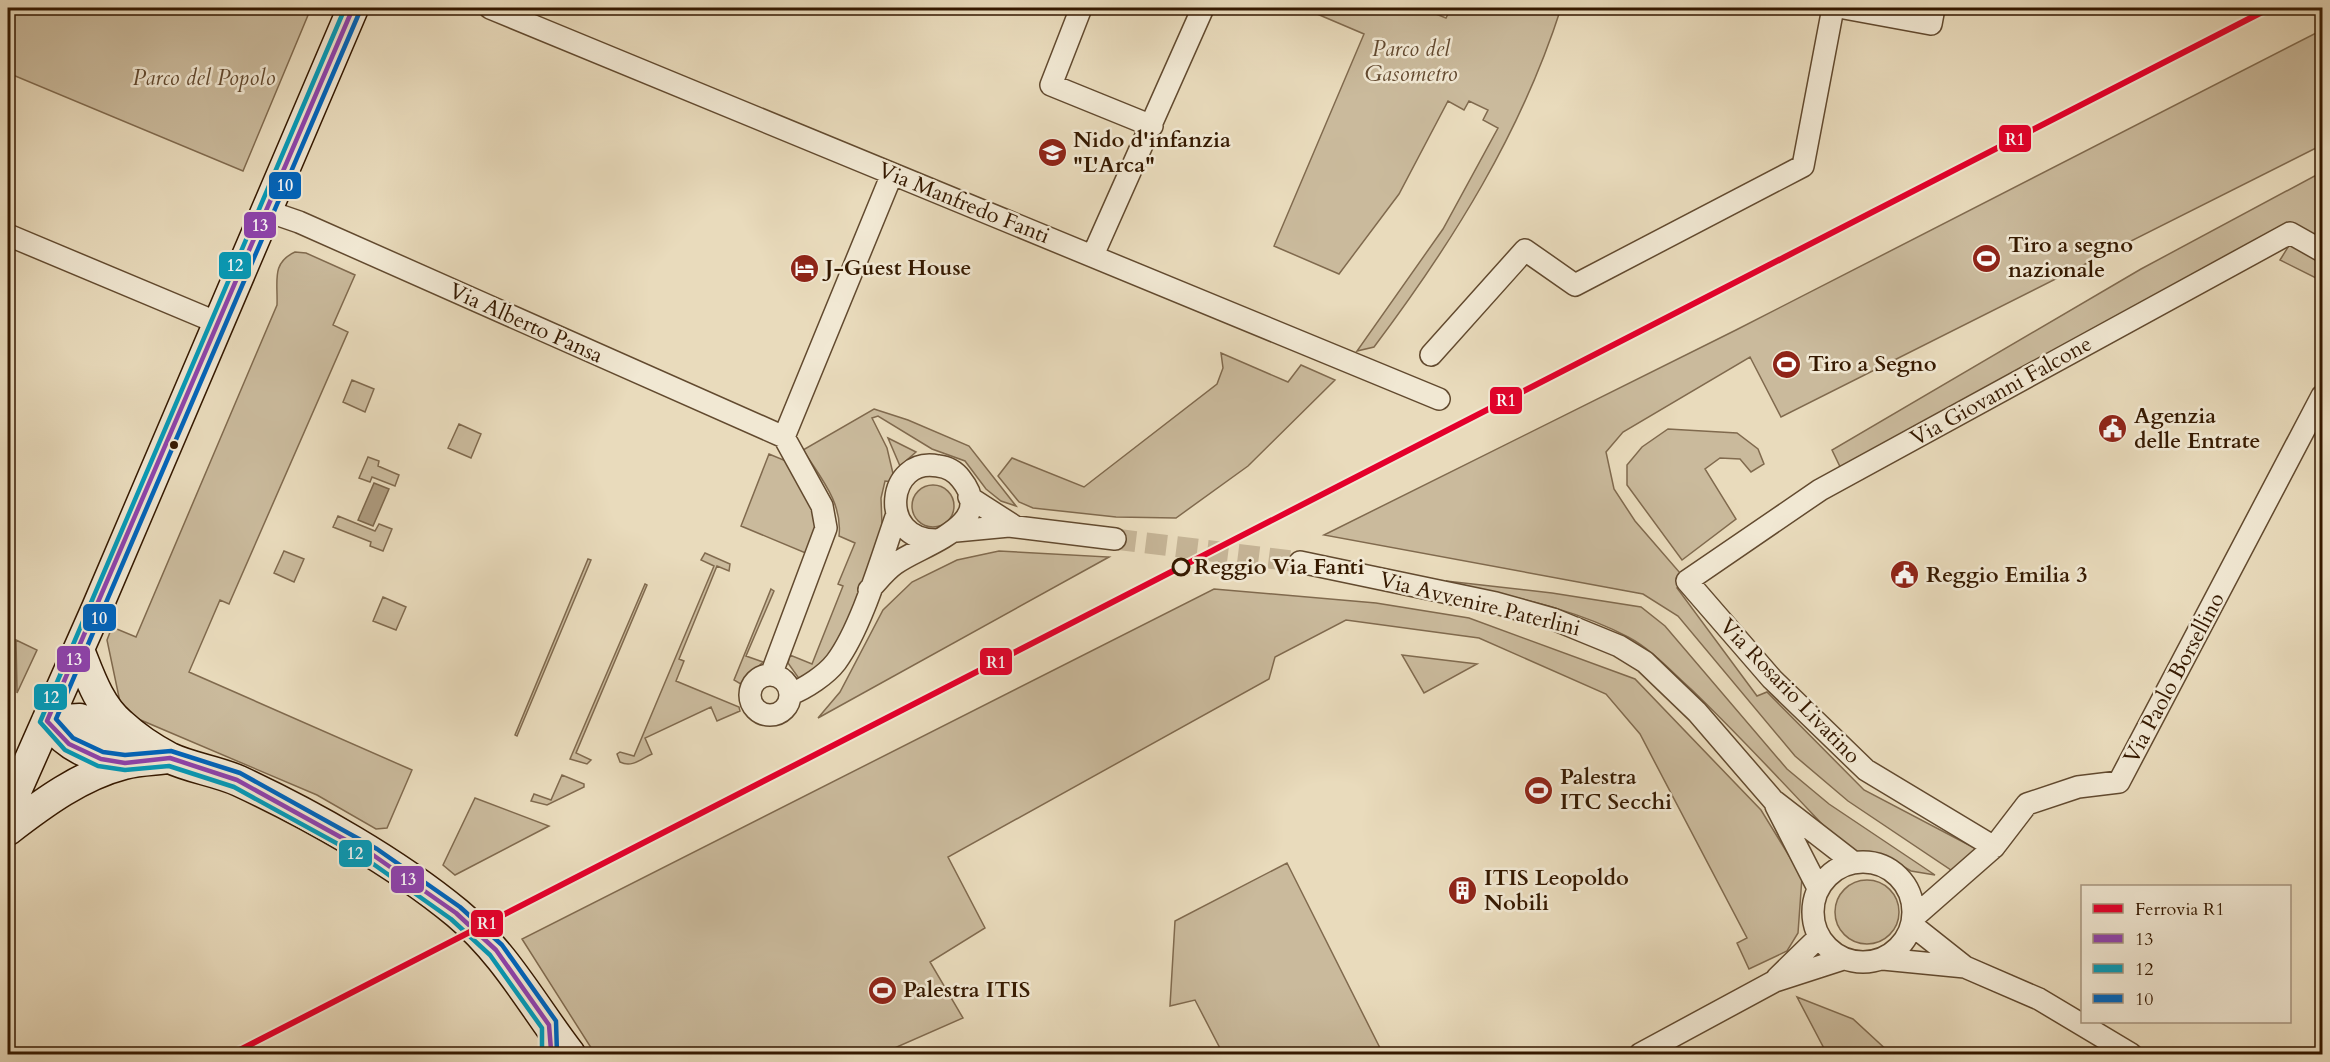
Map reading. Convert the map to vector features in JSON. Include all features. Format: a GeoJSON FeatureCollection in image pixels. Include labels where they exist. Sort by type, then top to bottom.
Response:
{"type":"FeatureCollection","features":[{"type":"Feature","properties":{"kind":"street"},"geometry":{"type":"LineString","coordinates":[[8,809],[79,650],[353,8]]}},
{"type":"Feature","properties":{"kind":"street","name":"Via Manfredo Fanti"},"geometry":{"type":"LineString","coordinates":[[490,8],[1439,399]]}},
{"type":"Feature","properties":{"kind":"street"},"geometry":{"type":"LineString","coordinates":[[1081,8],[1051,85],[1152,126]]}},
{"type":"Feature","properties":{"kind":"street"},"geometry":{"type":"LineString","coordinates":[[1093,255],[1203,8]]}},
{"type":"Feature","properties":{"kind":"street"},"geometry":{"type":"LineString","coordinates":[[1431,355],[1525,250],[1575,285],[1803,166],[1833,8]]}},
{"type":"Feature","properties":{"kind":"street"},"geometry":{"type":"LineString","coordinates":[[1844,8],[1931,24],[1934,8]]}},
{"type":"Feature","properties":{"kind":"street"},"geometry":{"type":"LineString","coordinates":[[771,675],[826,528],[826,516],[784,437],[892,174]]}},
{"type":"Feature","properties":{"kind":"street","name":"Via Alberto Pansa"},"geometry":{"type":"LineString","coordinates":[[267,211],[309,227],[784,437]]}},
{"type":"Feature","properties":{"kind":"street","name":"Via Giovanni Falcone"},"geometry":{"type":"LineString","coordinates":[[1687,581],[1820,490],[2290,233],[2322,251]]}},
{"type":"Feature","properties":{"kind":"street"},"geometry":{"type":"LineString","coordinates":[[8,235],[218,323]]}},
{"type":"Feature","properties":{"kind":"street","name":"Via Paolo Borsellino"},"geometry":{"type":"LineString","coordinates":[[1913,921],[1994,847],[2027,804],[2078,787],[2119,782],[2322,396]]}},
{"type":"Feature","properties":{"kind":"street"},"geometry":{"type":"LineString","coordinates":[[791,693],[786,682],[771,675],[759,679],[751,689],[751,702],[759,712],[771,716],[783,711],[791,693],[802,689],[835,663],[869,590],[897,514],[896,495],[900,482],[922,466],[934,465],[953,471],[962,480],[969,497],[967,516],[956,531]]}},
{"type":"Feature","properties":{"kind":"street"},"geometry":{"type":"LineString","coordinates":[[969,497],[995,516],[1016,526]]}},
{"type":"Feature","properties":{"kind":"street"},"geometry":{"type":"LineString","coordinates":[[897,514],[906,529],[913,535],[936,540]]}},
{"type":"Feature","properties":{"kind":"street"},"geometry":{"type":"LineString","coordinates":[[869,590],[894,564],[956,531],[989,526],[1016,526],[1115,538]]}},
{"type":"Feature","properties":{"kind":"street","name":"Via Avvenire Paterlini"},"geometry":{"type":"LineString","coordinates":[[1300,562],[1507,606],[1553,619],[1619,646],[1644,662],[1697,712],[1773,800],[1853,862]]}},
{"type":"Feature","properties":{"kind":"street","name":"Via Rosario Livatino"},"geometry":{"type":"LineString","coordinates":[[1687,581],[1772,679],[1866,770],[1994,847]]}},
{"type":"Feature","properties":{"kind":"street"},"geometry":{"type":"LineString","coordinates":[[79,650],[107,709],[120,724],[160,751]]}},
{"type":"Feature","properties":{"kind":"street"},"geometry":{"type":"LineString","coordinates":[[47,721],[80,720],[237,780],[373,855],[456,913],[496,950],[556,1046]]}},
{"type":"Feature","properties":{"kind":"street"},"geometry":{"type":"LineString","coordinates":[[47,721],[69,744],[85,754],[125,763]]}},
{"type":"Feature","properties":{"kind":"street"},"geometry":{"type":"LineString","coordinates":[[8,830],[61,793],[125,763],[160,751]]}},
{"type":"Feature","properties":{"kind":"street","name":"Via Avvenire Paterlini"},"geometry":{"type":"LineString","coordinates":[[1773,800],[1818,888]]}},
{"type":"Feature","properties":{"kind":"street"},"geometry":{"type":"LineString","coordinates":[[1883,959],[1904,942],[1913,921],[1908,888],[1886,867],[1872,862],[1853,862],[1836,869],[1818,888],[1812,915],[1819,937],[1833,953],[1843,959],[1864,963],[1883,959],[1965,967],[2039,999],[2131,1054]]}},
{"type":"Feature","properties":{"kind":"street"},"geometry":{"type":"LineString","coordinates":[[1908,888],[1955,881]]}},
{"type":"Feature","properties":{"kind":"street"},"geometry":{"type":"LineString","coordinates":[[1913,921],[1965,967]]}},
{"type":"Feature","properties":{"kind":"street"},"geometry":{"type":"LineString","coordinates":[[1775,981],[1819,937]]}},
{"type":"Feature","properties":{"kind":"street"},"geometry":{"type":"LineString","coordinates":[[1640,1054],[1775,981],[1843,959]]}},
{"type":"Feature","properties":{"kind":"green space","name":"Parco del Popolo"},"geometry":{"type":"Polygon","coordinates":[[[8,8],[311,8],[243,171],[8,73],[8,8]]]}},
{"type":"Feature","properties":{"kind":"green space","name":"Parco del Gasometro"},"geometry":{"type":"Polygon","coordinates":[[[1303,8],[1421,8],[1446,18],[1451,8],[1561,8],[1526,99],[1482,185],[1431,267],[1374,347],[1357,351],[1443,229],[1498,128],[1483,120],[1488,110],[1469,101],[1464,110],[1448,101],[1399,194],[1339,274],[1274,246],[1364,34],[1303,8]]]}},
{"type":"Feature","properties":{"kind":"green space"},"geometry":{"type":"Polygon","coordinates":[[[2322,30],[2322,145],[1781,417],[1750,357],[1623,432],[1606,452],[1614,489],[1635,521],[1687,581],[1677,588],[1757,696],[1767,692],[1864,790],[1986,854],[1960,876],[1848,801],[1795,756],[1678,616],[1643,594],[1324,535],[1736,330],[2322,30]]]}},
{"type":"Feature","properties":{"kind":"green space"},"geometry":{"type":"Polygon","coordinates":[[[2322,172],[2322,281],[2280,260],[2295,236],[1845,477],[1832,450],[2141,269],[2322,172]]]}},
{"type":"Feature","properties":{"kind":"green space"},"geometry":{"type":"Polygon","coordinates":[[[295,252],[306,253],[355,275],[333,325],[348,332],[229,604],[220,600],[189,672],[412,770],[387,828],[376,829],[317,795],[136,718],[120,702],[107,640],[112,627],[136,637],[277,305],[279,267],[287,256],[295,252]]]}},
{"type":"Feature","properties":{"kind":"green space"},"geometry":{"type":"Polygon","coordinates":[[[1221,353],[1288,382],[1301,365],[1335,380],[1248,466],[1176,518],[1116,517],[1033,508],[1019,502],[998,476],[1012,458],[1084,487],[1217,384],[1223,368],[1221,353]]]}},
{"type":"Feature","properties":{"kind":"green space"},"geometry":{"type":"Polygon","coordinates":[[[352,380],[374,389],[365,412],[343,402],[352,380]]]}},
{"type":"Feature","properties":{"kind":"green space"},"geometry":{"type":"Polygon","coordinates":[[[874,409],[908,420],[969,446],[1016,506],[1001,501],[986,489],[965,461],[932,449],[878,416],[872,418],[887,448],[895,482],[885,481],[881,498],[883,553],[846,643],[802,689],[798,677],[788,663],[790,655],[812,664],[843,586],[838,584],[855,543],[839,536],[834,501],[803,450],[874,409]]]}},
{"type":"Feature","properties":{"kind":"green space"},"geometry":{"type":"Polygon","coordinates":[[[459,424],[481,434],[471,458],[448,448],[459,424]]]}},
{"type":"Feature","properties":{"kind":"green space"},"geometry":{"type":"Polygon","coordinates":[[[1668,429],[1737,433],[1758,449],[1764,464],[1751,472],[1740,459],[1720,458],[1705,469],[1736,519],[1682,560],[1627,485],[1627,465],[1642,447],[1668,429]]]}},
{"type":"Feature","properties":{"kind":"green space"},"geometry":{"type":"Polygon","coordinates":[[[888,438],[916,452],[900,466],[888,438]]]}},
{"type":"Feature","properties":{"kind":"green space"},"geometry":{"type":"Polygon","coordinates":[[[769,454],[786,461],[816,509],[818,522],[808,554],[741,526],[769,454]]]}},
{"type":"Feature","properties":{"kind":"green space"},"geometry":{"type":"Polygon","coordinates":[[[368,457],[379,461],[378,466],[399,475],[395,486],[372,477],[370,482],[359,478],[368,457]]]}},
{"type":"Feature","properties":{"kind":"green space"},"geometry":{"type":"Polygon","coordinates":[[[933,485],[948,491],[954,506],[948,521],[933,527],[918,521],[912,506],[918,491],[933,485]]]}},
{"type":"Feature","properties":{"kind":"green space"},"geometry":{"type":"Polygon","coordinates":[[[338,516],[375,531],[379,524],[392,529],[383,551],[370,546],[371,542],[333,527],[338,516]]]}},
{"type":"Feature","properties":{"kind":"green space"},"geometry":{"type":"Polygon","coordinates":[[[284,551],[304,559],[294,582],[274,573],[284,551]]]}},
{"type":"Feature","properties":{"kind":"green space"},"geometry":{"type":"Polygon","coordinates":[[[999,551],[1109,557],[818,718],[840,692],[883,610],[912,582],[957,560],[999,551]]]}},
{"type":"Feature","properties":{"kind":"green space"},"geometry":{"type":"Polygon","coordinates":[[[705,553],[730,564],[729,571],[717,566],[679,659],[684,661],[676,681],[739,707],[740,711],[717,721],[711,707],[645,738],[652,754],[624,764],[620,762],[617,754],[620,752],[634,756],[714,566],[701,560],[705,553]]]}},
{"type":"Feature","properties":{"kind":"green space"},"geometry":{"type":"Polygon","coordinates":[[[588,559],[591,560],[517,736],[515,735],[588,559]]]}},
{"type":"Feature","properties":{"kind":"green space"},"geometry":{"type":"Polygon","coordinates":[[[1446,581],[1552,593],[1641,607],[1665,626],[1787,769],[1829,804],[1935,875],[1911,871],[1887,857],[1855,852],[1836,839],[1710,707],[1661,661],[1628,637],[1562,610],[1446,581]]]}},
{"type":"Feature","properties":{"kind":"green space"},"geometry":{"type":"Polygon","coordinates":[[[645,584],[647,585],[576,753],[591,760],[587,764],[570,759],[645,584]]]}},
{"type":"Feature","properties":{"kind":"green space"},"geometry":{"type":"Polygon","coordinates":[[[771,589],[774,591],[746,656],[763,662],[749,676],[744,686],[734,680],[771,589]]]}},
{"type":"Feature","properties":{"kind":"green space"},"geometry":{"type":"Polygon","coordinates":[[[1214,589],[1376,603],[1469,618],[1635,679],[1761,810],[1802,877],[1798,933],[1787,951],[1749,969],[1737,943],[1747,938],[1640,734],[1606,694],[1479,638],[1346,620],[1275,657],[1269,679],[948,857],[985,928],[930,962],[963,1018],[881,1054],[595,1054],[522,939],[1214,589]]]}},
{"type":"Feature","properties":{"kind":"green space"},"geometry":{"type":"Polygon","coordinates":[[[383,597],[406,607],[396,630],[373,621],[383,597]]]}},
{"type":"Feature","properties":{"kind":"green space"},"geometry":{"type":"Polygon","coordinates":[[[16,640],[37,650],[17,693],[16,640]]]}},
{"type":"Feature","properties":{"kind":"green space"},"geometry":{"type":"Polygon","coordinates":[[[1402,655],[1477,664],[1424,693],[1402,655]]]}},
{"type":"Feature","properties":{"kind":"green space"},"geometry":{"type":"Polygon","coordinates":[[[562,775],[584,784],[584,787],[547,805],[531,801],[534,794],[551,800],[562,775]]]}},
{"type":"Feature","properties":{"kind":"green space"},"geometry":{"type":"Polygon","coordinates":[[[475,798],[549,826],[455,875],[443,865],[475,798]]]}},
{"type":"Feature","properties":{"kind":"green space"},"geometry":{"type":"Polygon","coordinates":[[[1287,863],[1383,1054],[1223,1054],[1195,1000],[1170,1006],[1175,921],[1287,863]]]}},
{"type":"Feature","properties":{"kind":"green space"},"geometry":{"type":"Polygon","coordinates":[[[1867,880],[1879,882],[1890,889],[1897,900],[1899,912],[1897,924],[1890,935],[1879,942],[1867,944],[1855,942],[1844,935],[1837,924],[1835,912],[1837,900],[1844,889],[1855,882],[1867,880]]]}},
{"type":"Feature","properties":{"kind":"green space"},"geometry":{"type":"Polygon","coordinates":[[[1797,997],[1853,1019],[1891,1054],[1827,1054],[1797,997]]]}},
{"type":"Feature","properties":{"kind":"shaded area"},"geometry":{"type":"Polygon","coordinates":[[[374,483],[389,489],[373,526],[358,520],[374,483]]]}},
{"type":"Feature","properties":{"kind":"tunnel"},"geometry":{"type":"LineString","coordinates":[[1115,539],[1300,562]]}},
{"type":"Feature","properties":{"kind":"rail line","name":"R1"},"geometry":{"type":"LineString","coordinates":[[232,1054],[2270,8]]}},
{"type":"Feature","properties":{"kind":"transit line","name":"12"},"geometry":{"type":"LineString","coordinates":[[345,8],[40,722],[65,750],[98,766],[125,770],[169,766],[234,787],[369,861],[451,919],[490,955],[542,1028],[542,1049]]}},
{"type":"Feature","properties":{"kind":"transit line","name":"13"},"geometry":{"type":"LineString","coordinates":[[353,8],[47,721],[69,744],[101,759],[125,763],[170,758],[237,780],[373,855],[456,913],[496,950],[549,1025],[551,1050],[547,1054]]}},
{"type":"Feature","properties":{"kind":"transit line","name":"10"},"geometry":{"type":"LineString","coordinates":[[360,11],[56,719],[73,738],[103,752],[125,755],[171,751],[240,773],[377,849],[460,907],[502,945],[556,1021],[557,1054]]}},
{"type":"Feature","properties":{"kind":"place","name":"Nido d'infanzia \"L'Arca\""},"geometry":{"type":"Point","coordinates":[1052,153]}},
{"type":"Feature","properties":{"kind":"place","name":"Tiro a segno nazionale"},"geometry":{"type":"Point","coordinates":[1987,258]}},
{"type":"Feature","properties":{"kind":"place","name":"J-Guest House"},"geometry":{"type":"Point","coordinates":[804,268]}},
{"type":"Feature","properties":{"kind":"place","name":"Tiro a Segno"},"geometry":{"type":"Point","coordinates":[1787,364]}},
{"type":"Feature","properties":{"kind":"place","name":"Agenzia delle Entrate"},"geometry":{"type":"Point","coordinates":[2113,429]}},
{"type":"Feature","properties":{"kind":"place","name":"Reggio Via Fanti"},"geometry":{"type":"Point","coordinates":[1181,567]}},
{"type":"Feature","properties":{"kind":"place","name":"Reggio Emilia 3"},"geometry":{"type":"Point","coordinates":[1905,575]}},
{"type":"Feature","properties":{"kind":"place","name":"Palestra ITC Secchi"},"geometry":{"type":"Point","coordinates":[1539,790]}},
{"type":"Feature","properties":{"kind":"place","name":"ITIS Leopoldo Nobili"},"geometry":{"type":"Point","coordinates":[1463,891]}},
{"type":"Feature","properties":{"kind":"place","name":"Palestra ITIS"},"geometry":{"type":"Point","coordinates":[882,990]}}]}
